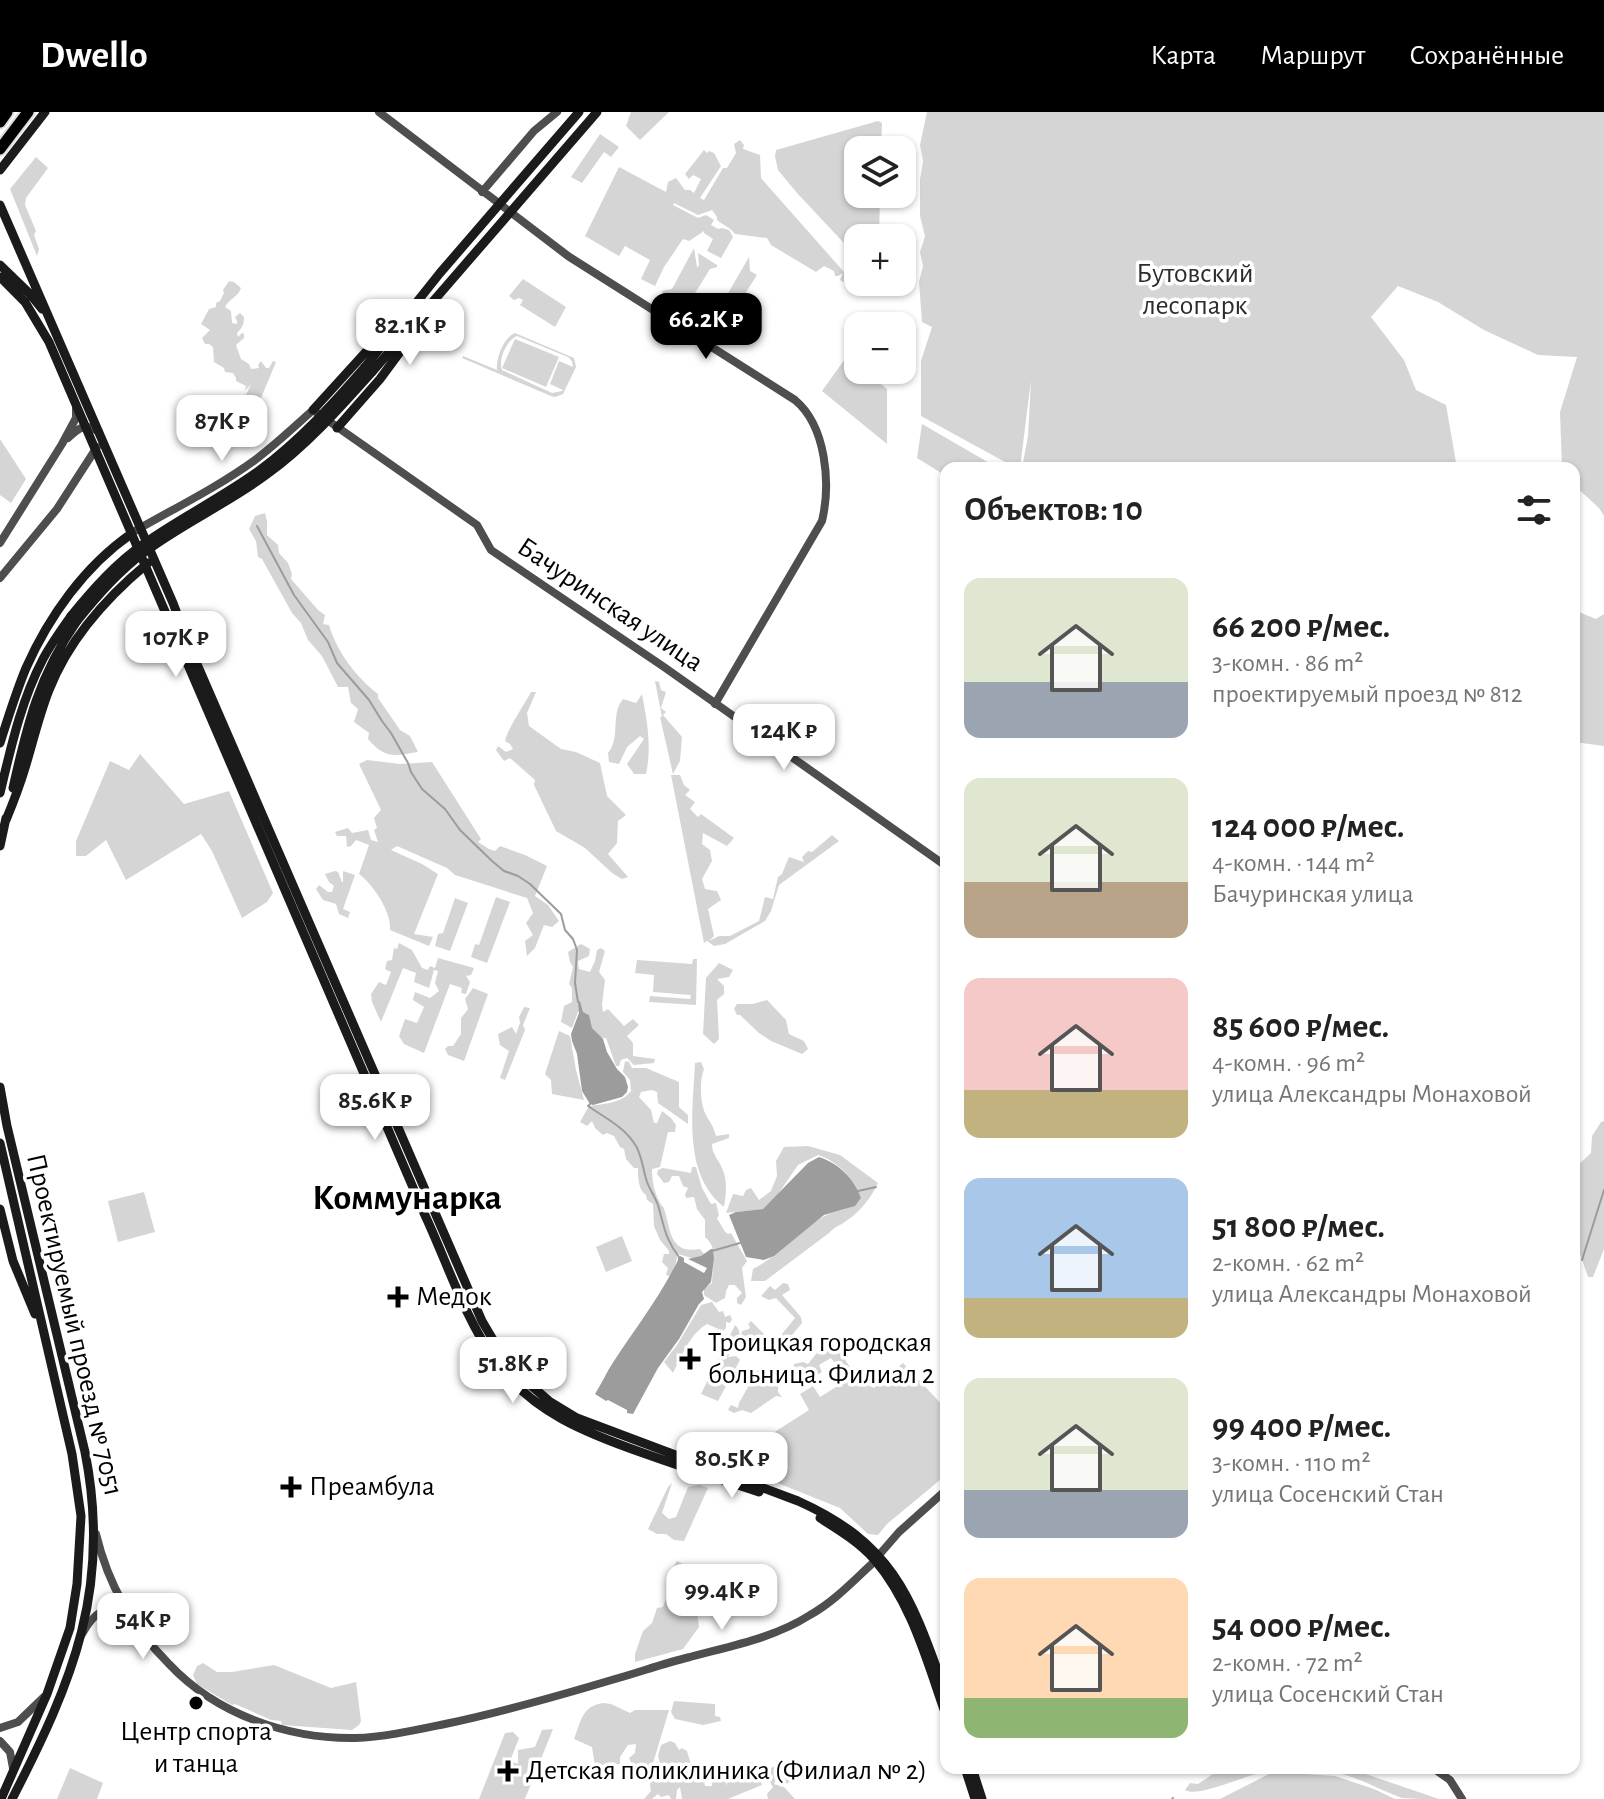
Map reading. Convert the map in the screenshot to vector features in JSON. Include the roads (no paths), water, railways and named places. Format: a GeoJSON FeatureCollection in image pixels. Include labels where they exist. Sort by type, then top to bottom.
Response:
{"type":"FeatureCollection","features":[{"type":"Feature","properties":{"kind":"highway"},"geometry":{"type":"LineString","coordinates":[[0,122],[7,112]]}},
{"type":"Feature","properties":{"kind":"highway"},"geometry":{"type":"LineString","coordinates":[[0,149],[28,112]]}},
{"type":"Feature","properties":{"kind":"main road"},"geometry":{"type":"LineString","coordinates":[[0,170],[45,112]]}},
{"type":"Feature","properties":{"kind":"main road"},"geometry":{"type":"LineString","coordinates":[[368,369],[440,273],[579,112]]}},
{"type":"Feature","properties":{"kind":"main road"},"geometry":{"type":"LineString","coordinates":[[0,793],[14,735],[42,661],[103,579],[171,525],[235,488],[318,420],[450,281],[597,112]]}},
{"type":"Feature","properties":{"kind":"main road"},"geometry":{"type":"LineString","coordinates":[[0,205],[476,1309],[502,1355],[539,1393],[577,1418],[798,1501],[844,1525],[900,1584],[914,1610],[940,1678]]}},
{"type":"Feature","properties":{"kind":"main road"},"geometry":{"type":"LineString","coordinates":[[0,265],[30,294],[50,322]]}},
{"type":"Feature","properties":{"kind":"main road"},"geometry":{"type":"LineString","coordinates":[[313,410],[440,273]]}},
{"type":"Feature","properties":{"kind":"main road"},"geometry":{"type":"LineString","coordinates":[[0,277],[25,302],[49,342],[424,1213],[474,1326],[495,1361],[533,1401],[573,1426],[610,1442],[797,1506],[839,1530],[877,1558],[906,1610],[940,1696]]}},
{"type":"Feature","properties":{"kind":"main road"},"geometry":{"type":"LineString","coordinates":[[337,428],[405,347],[450,281]]}},
{"type":"Feature","properties":{"kind":"main road"},"geometry":{"type":"LineString","coordinates":[[0,743],[24,672],[44,631],[83,578],[131,534]]}},
{"type":"Feature","properties":{"kind":"main road"},"geometry":{"type":"LineString","coordinates":[[6,820],[49,689],[66,655],[93,618],[154,559]]}},
{"type":"Feature","properties":{"kind":"main road"},"geometry":{"type":"LineString","coordinates":[[0,846],[33,708],[51,663],[74,619]]}},
{"type":"Feature","properties":{"kind":"main road","name":"Проектируемый проезд № 7051"},"geometry":{"type":"LineString","coordinates":[[0,1087],[87,1463],[95,1531],[90,1593],[82,1635],[56,1708],[12,1799]]}},
{"type":"Feature","properties":{"kind":"main road","name":"Проектируемый проезд № 7051"},"geometry":{"type":"LineString","coordinates":[[0,1143],[72,1454],[81,1516],[79,1566],[73,1614],[65,1644],[47,1694],[1,1799]]}},
{"type":"Feature","properties":{"kind":"main road"},"geometry":{"type":"LineString","coordinates":[[0,1209],[13,1261],[42,1328]]}},
{"type":"Feature","properties":{"kind":"main road"},"geometry":{"type":"LineString","coordinates":[[967,1774],[975,1799]]}},
{"type":"Feature","properties":{"kind":"main road"},"geometry":{"type":"LineString","coordinates":[[974,1774],[982,1799]]}},
{"type":"Feature","properties":{"kind":"street"},"geometry":{"type":"LineString","coordinates":[[379,112],[575,261],[795,400],[810,416],[822,450],[826,494],[822,521],[715,704]]}},
{"type":"Feature","properties":{"kind":"street"},"geometry":{"type":"LineString","coordinates":[[482,192],[534,131],[557,112]]}},
{"type":"Feature","properties":{"kind":"street"},"geometry":{"type":"LineString","coordinates":[[0,543],[62,444],[76,418],[76,403]]}},
{"type":"Feature","properties":{"kind":"street"},"geometry":{"type":"LineString","coordinates":[[131,534],[224,481],[282,439],[313,410]]}},
{"type":"Feature","properties":{"kind":"street","name":"Бачуринская улица"},"geometry":{"type":"LineString","coordinates":[[313,410],[477,525],[491,550],[664,667],[940,862]]}},
{"type":"Feature","properties":{"kind":"street"},"geometry":{"type":"LineString","coordinates":[[0,578],[57,509],[96,449],[100,436],[91,426],[87,426],[78,429],[62,444]]}},
{"type":"Feature","properties":{"kind":"street"},"geometry":{"type":"LineString","coordinates":[[80,473],[95,469],[104,471]]}},
{"type":"Feature","properties":{"kind":"street"},"geometry":{"type":"LineString","coordinates":[[95,1531],[105,1565],[132,1620],[153,1648],[183,1679],[220,1705],[249,1718],[283,1729],[357,1738],[412,1730],[552,1699],[672,1661],[760,1638],[792,1625],[844,1590],[899,1532],[940,1495]]}},
{"type":"Feature","properties":{"kind":"street"},"geometry":{"type":"LineString","coordinates":[[82,1635],[92,1619],[102,1611],[116,1611],[132,1620]]}},
{"type":"Feature","properties":{"kind":"street"},"geometry":{"type":"LineString","coordinates":[[0,1728],[18,1722],[47,1694]]}},
{"type":"Feature","properties":{"kind":"street"},"geometry":{"type":"LineString","coordinates":[[0,1741],[12,1757],[12,1777]]}},
{"type":"Feature","properties":{"kind":"street"},"geometry":{"type":"LineString","coordinates":[[1442,1774],[1456,1787],[1462,1799]]}},
{"type":"Feature","properties":{"kind":"waterway"},"geometry":{"type":"LineString","coordinates":[[257,526],[294,595],[328,642],[337,663],[369,700],[391,733],[422,789],[445,809],[460,830],[492,861],[530,884],[561,914],[565,930],[577,950],[575,983],[578,1002]]}},
{"type":"Feature","properties":{"kind":"waterway"},"geometry":{"type":"LineString","coordinates":[[590,1104],[588,1106],[620,1128],[636,1146],[647,1182],[679,1260]]}},
{"type":"Feature","properties":{"kind":"waterway"},"geometry":{"type":"LineString","coordinates":[[858,1191],[876,1187]]}},
{"type":"Feature","properties":{"kind":"waterway"},"geometry":{"type":"LineString","coordinates":[[1582,1260],[1604,1190]]}},
{"type":"Feature","properties":{"kind":"waterway"},"geometry":{"type":"LineString","coordinates":[[712,1251],[740,1243]]}},
{"type":"Feature","properties":{"kind":"place","name":"Медок"},"geometry":{"type":"Point","coordinates":[398,1297]}},
{"type":"Feature","properties":{"kind":"place","name":"Троицкая городская больница. Филиал 2"},"geometry":{"type":"Point","coordinates":[690,1359]}},
{"type":"Feature","properties":{"kind":"place","name":"Преамбула"},"geometry":{"type":"Point","coordinates":[291,1487]}},
{"type":"Feature","properties":{"kind":"place","name":"Центр спорта и танца"},"geometry":{"type":"Point","coordinates":[196,1703]}},
{"type":"Feature","properties":{"kind":"place","name":"Детская поликлиника (Филиал № 2)"},"geometry":{"type":"Point","coordinates":[508,1771]}},
{"type":"Feature","properties":{"kind":"district","name":"Коммунарка"},"geometry":{"type":"Point","coordinates":[407,1198]}},
{"type":"Feature","properties":{"kind":"park label","name":"Бутовский лесопарк"},"geometry":{"type":"Point","coordinates":[1195,290]}}]}
